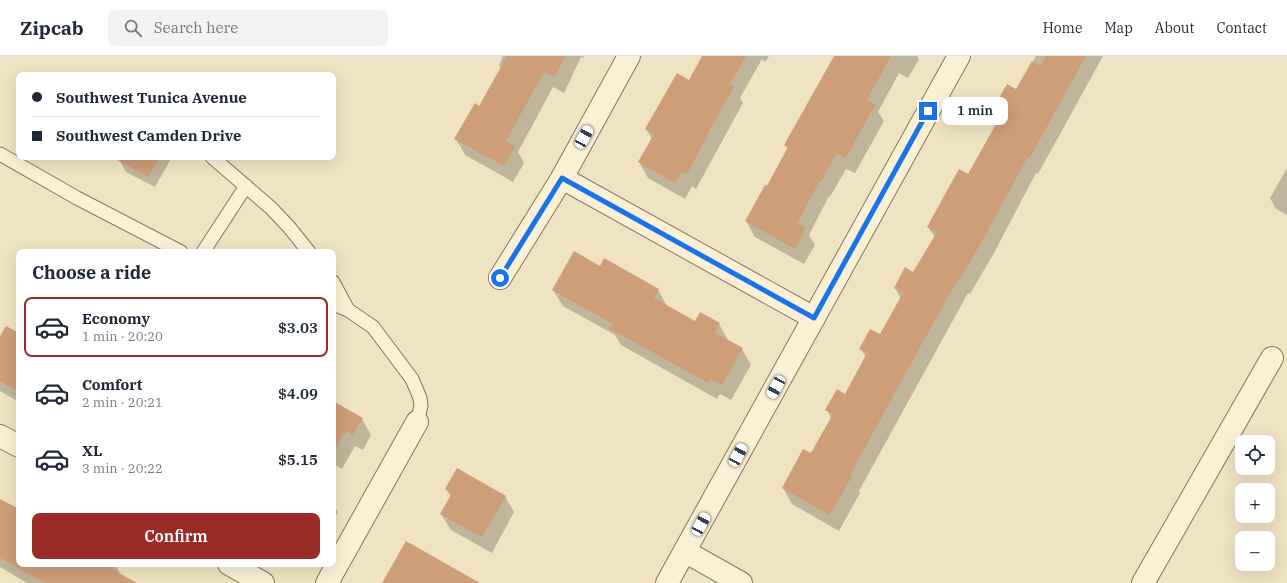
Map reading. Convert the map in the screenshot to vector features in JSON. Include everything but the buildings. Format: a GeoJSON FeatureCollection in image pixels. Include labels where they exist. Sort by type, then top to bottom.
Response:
{"type":"FeatureCollection","features":[{"type":"Feature","properties":{"kind":"street"},"geometry":{"type":"LineString","coordinates":[[500,278],[562,178],[629,56]]}},
{"type":"Feature","properties":{"kind":"street"},"geometry":{"type":"LineString","coordinates":[[667,583],[686,552],[959,56]]}},
{"type":"Feature","properties":{"kind":"street"},"geometry":{"type":"LineString","coordinates":[[562,178],[814,318]]}},
{"type":"Feature","properties":{"kind":"street"},"geometry":{"type":"LineString","coordinates":[[1143,583],[1272,358]]}},
{"type":"Feature","properties":{"kind":"street"},"geometry":{"type":"LineString","coordinates":[[336,567],[417,422]]}},
{"type":"Feature","properties":{"kind":"street"},"geometry":{"type":"LineString","coordinates":[[0,436],[16,444]]}},
{"type":"Feature","properties":{"kind":"street"},"geometry":{"type":"LineString","coordinates":[[686,552],[740,583]]}},
{"type":"Feature","properties":{"kind":"street"},"geometry":{"type":"LineString","coordinates":[[234,567],[263,583]]}},
{"type":"Feature","properties":{"kind":"street"},"geometry":{"type":"LineString","coordinates":[[327,583],[336,567]]}},
{"type":"Feature","properties":{"kind":"lane"},"geometry":{"type":"LineString","coordinates":[[0,154],[77,198],[175,249]]}},
{"type":"Feature","properties":{"kind":"lane"},"geometry":{"type":"LineString","coordinates":[[216,160],[271,208],[307,249]]}},
{"type":"Feature","properties":{"kind":"lane"},"geometry":{"type":"LineString","coordinates":[[205,249],[246,186]]}},
{"type":"Feature","properties":{"kind":"lane"},"geometry":{"type":"LineString","coordinates":[[336,288],[348,310]]}},
{"type":"Feature","properties":{"kind":"lane"},"geometry":{"type":"LineString","coordinates":[[336,305],[348,310],[373,327],[412,379],[420,398],[421,406],[417,422]]}},
{"type":"Feature","properties":{"kind":"route"},"geometry":{"type":"LineString","coordinates":[[500,278],[562,178],[814,318],[928,111]]}}]}
